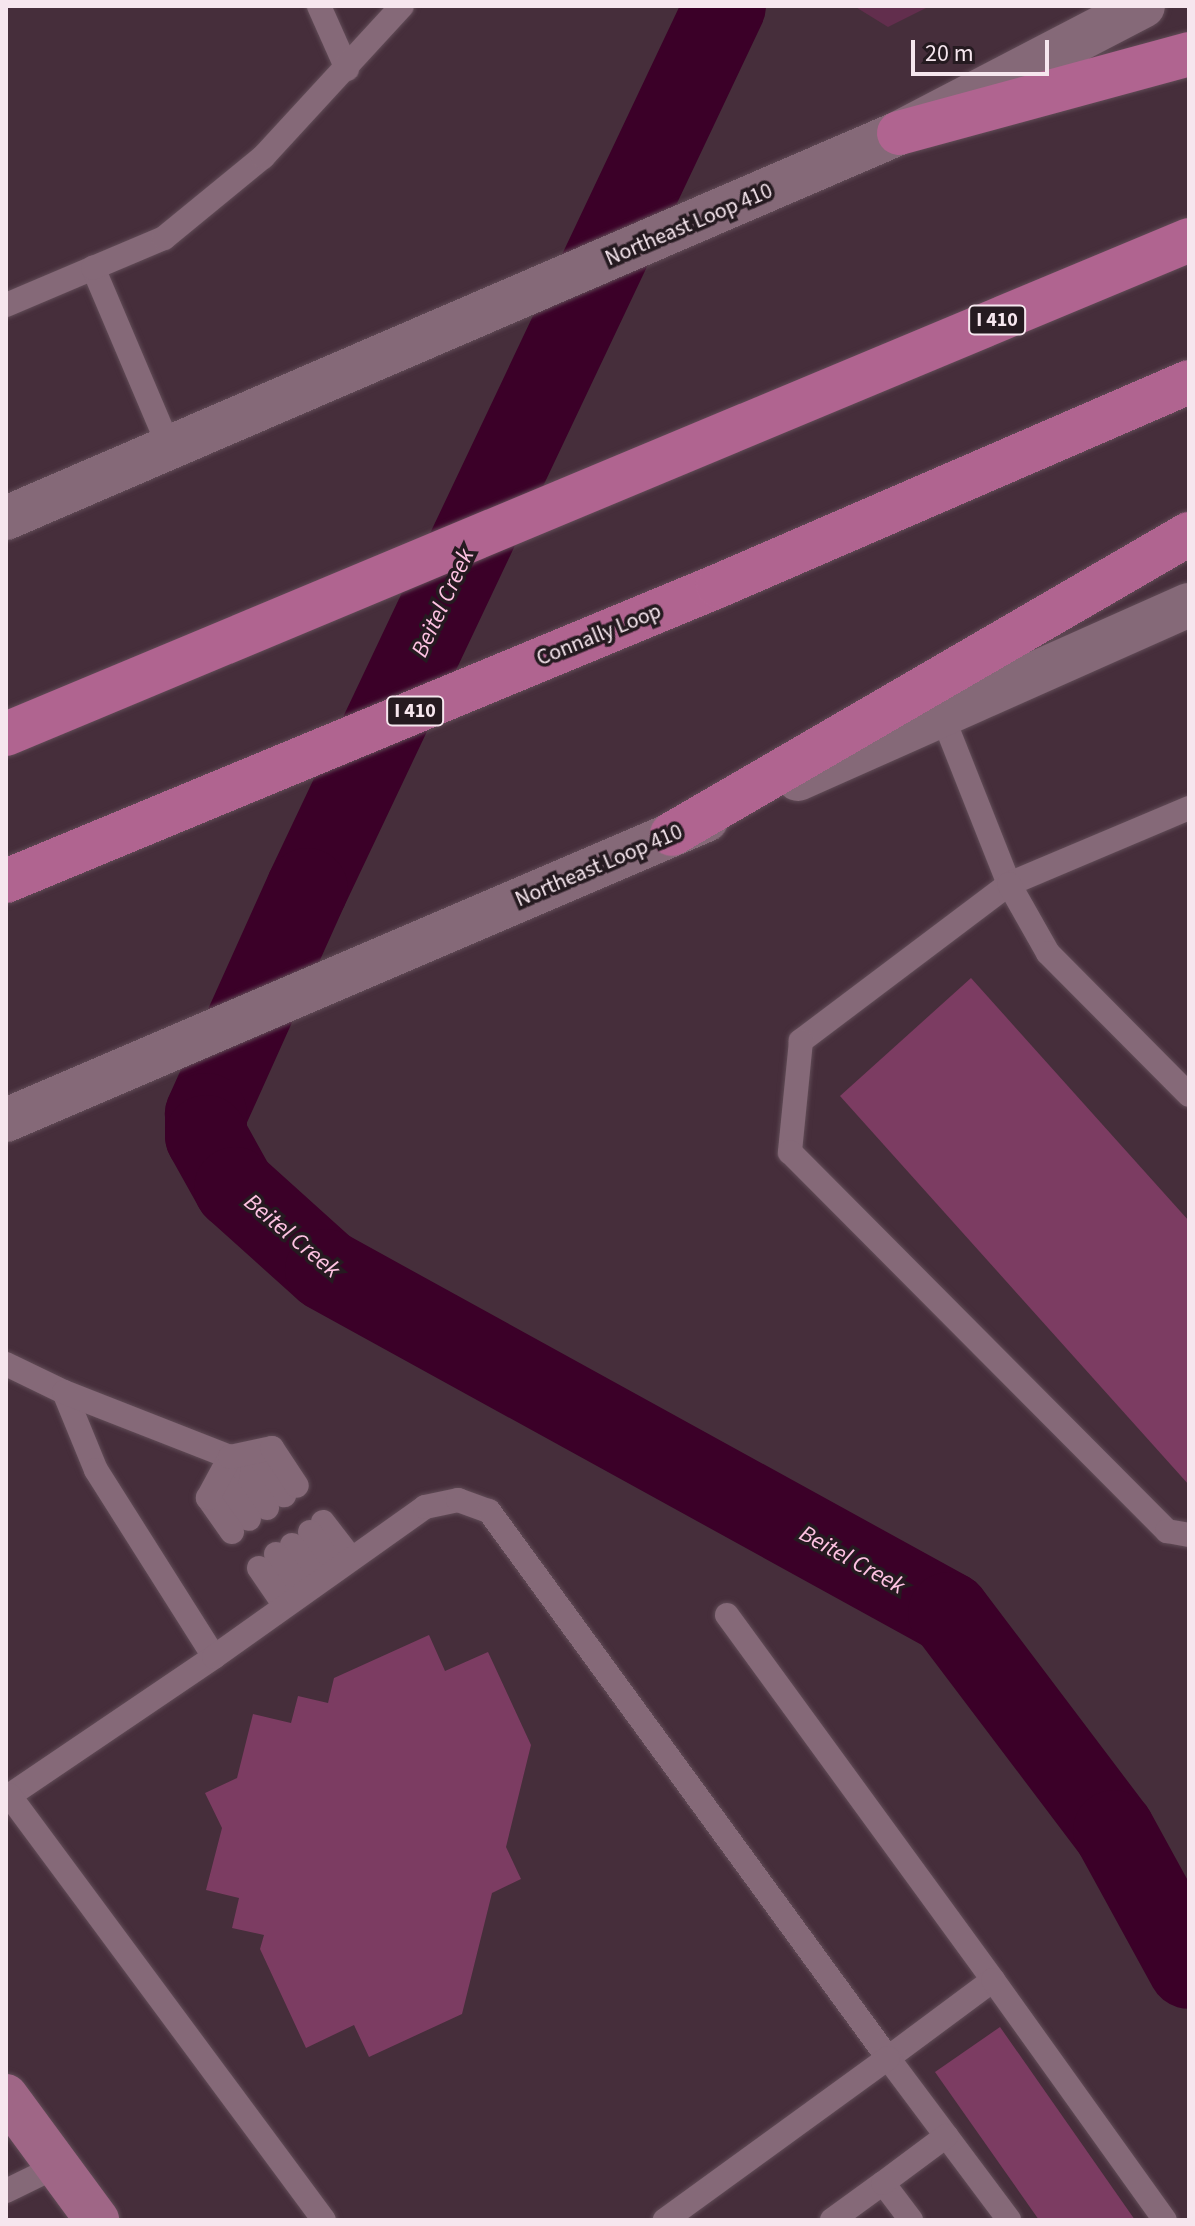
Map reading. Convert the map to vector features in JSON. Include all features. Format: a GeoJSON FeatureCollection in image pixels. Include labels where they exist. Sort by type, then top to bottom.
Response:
{"type":"FeatureCollection","features":[{"type":"Feature","properties":{"kind":"highway"},"geometry":{"type":"LineString","coordinates":[[899,133],[1189,54]]}},
{"type":"Feature","properties":{"kind":"highway","name":"I 410"},"geometry":{"type":"LineString","coordinates":[[6,734],[1189,240]]}},
{"type":"Feature","properties":{"kind":"highway","name":"Connally Loop"},"geometry":{"type":"LineString","coordinates":[[6,881],[718,586],[1189,382]]}},
{"type":"Feature","properties":{"kind":"highway"},"geometry":{"type":"LineString","coordinates":[[672,834],[1189,534]]}},
{"type":"Feature","properties":{"kind":"main road","name":"Northeast Loop 410"},"geometry":{"type":"LineString","coordinates":[[6,518],[899,133],[1143,6]]}},
{"type":"Feature","properties":{"kind":"main road","name":"Northeast Loop 410"},"geometry":{"type":"LineString","coordinates":[[6,1120],[672,834],[1189,605]]}},
{"type":"Feature","properties":{"kind":"main road"},"geometry":{"type":"LineString","coordinates":[[6,2096],[97,2220]]}},
{"type":"Feature","properties":{"kind":"lane"},"geometry":{"type":"LineString","coordinates":[[319,6],[347,69]]}},
{"type":"Feature","properties":{"kind":"lane"},"geometry":{"type":"LineString","coordinates":[[6,305],[164,238],[263,157],[402,6]]}},
{"type":"Feature","properties":{"kind":"lane"},"geometry":{"type":"LineString","coordinates":[[93,268],[170,449]]}},
{"type":"Feature","properties":{"kind":"lane"},"geometry":{"type":"LineString","coordinates":[[942,715],[1009,884],[1048,953],[1189,1095]]}},
{"type":"Feature","properties":{"kind":"lane"},"geometry":{"type":"LineString","coordinates":[[1189,808],[1009,884],[801,1041],[790,1152],[1167,1531],[1189,1535]]}},
{"type":"Feature","properties":{"kind":"lane"},"geometry":{"type":"LineString","coordinates":[[6,1364],[64,1392],[230,1457],[266,1508]]}},
{"type":"Feature","properties":{"kind":"lane"},"geometry":{"type":"LineString","coordinates":[[64,1392],[96,1470],[214,1657]]}},
{"type":"Feature","properties":{"kind":"lane"},"geometry":{"type":"LineString","coordinates":[[272,1448],[266,1508],[208,1498],[230,1457],[272,1448]]}},
{"type":"Feature","properties":{"kind":"lane"},"geometry":{"type":"LineString","coordinates":[[324,2220],[8,1797],[214,1657],[425,1507],[458,1500],[489,1511],[1009,2220]]}},
{"type":"Feature","properties":{"kind":"lane"},"geometry":{"type":"LineString","coordinates":[[318,1581],[292,1544],[318,1581]]}},
{"type":"Feature","properties":{"kind":"lane"},"geometry":{"type":"LineString","coordinates":[[727,1615],[1165,2220]]}},
{"type":"Feature","properties":{"kind":"lane"},"geometry":{"type":"LineString","coordinates":[[665,2220],[993,1980]]}},
{"type":"Feature","properties":{"kind":"lane"},"geometry":{"type":"LineString","coordinates":[[832,2220],[946,2136]]}},
{"type":"Feature","properties":{"kind":"lane"},"geometry":{"type":"LineString","coordinates":[[6,2191],[57,2166]]}},
{"type":"Feature","properties":{"kind":"lane"},"geometry":{"type":"LineString","coordinates":[[883,2183],[911,2220]]}},
{"type":"Feature","properties":{"kind":"shaded area"},"geometry":{"type":"Polygon","coordinates":[[[854,6],[930,6],[888,27],[854,6]]]}},
{"type":"Feature","properties":{"kind":"building"},"geometry":{"type":"Polygon","coordinates":[[[971,978],[1189,1221],[1189,1485],[840,1096],[971,978]]]}},
{"type":"Feature","properties":{"kind":"building"},"geometry":{"type":"Polygon","coordinates":[[[429,1635],[445,1671],[488,1652],[531,1745],[506,1847],[521,1879],[492,1893],[462,2014],[369,2057],[354,2025],[306,2048],[260,1949],[264,1935],[232,1928],[239,1898],[206,1890],[222,1828],[205,1793],[237,1778],[253,1714],[291,1723],[298,1696],[328,1703],[334,1678],[429,1635]]]}},
{"type":"Feature","properties":{"kind":"building"},"geometry":{"type":"Polygon","coordinates":[[[1000,2027],[1135,2220],[1039,2220],[935,2072],[1000,2027]]]}},
{"type":"Feature","properties":{"kind":"waterway","name":"Beitel Creek"},"geometry":{"type":"LineString","coordinates":[[725,6],[307,889],[206,1114],[206,1136],[235,1188],[326,1270],[949,1613],[1114,1831],[1189,1968]]}}]}
